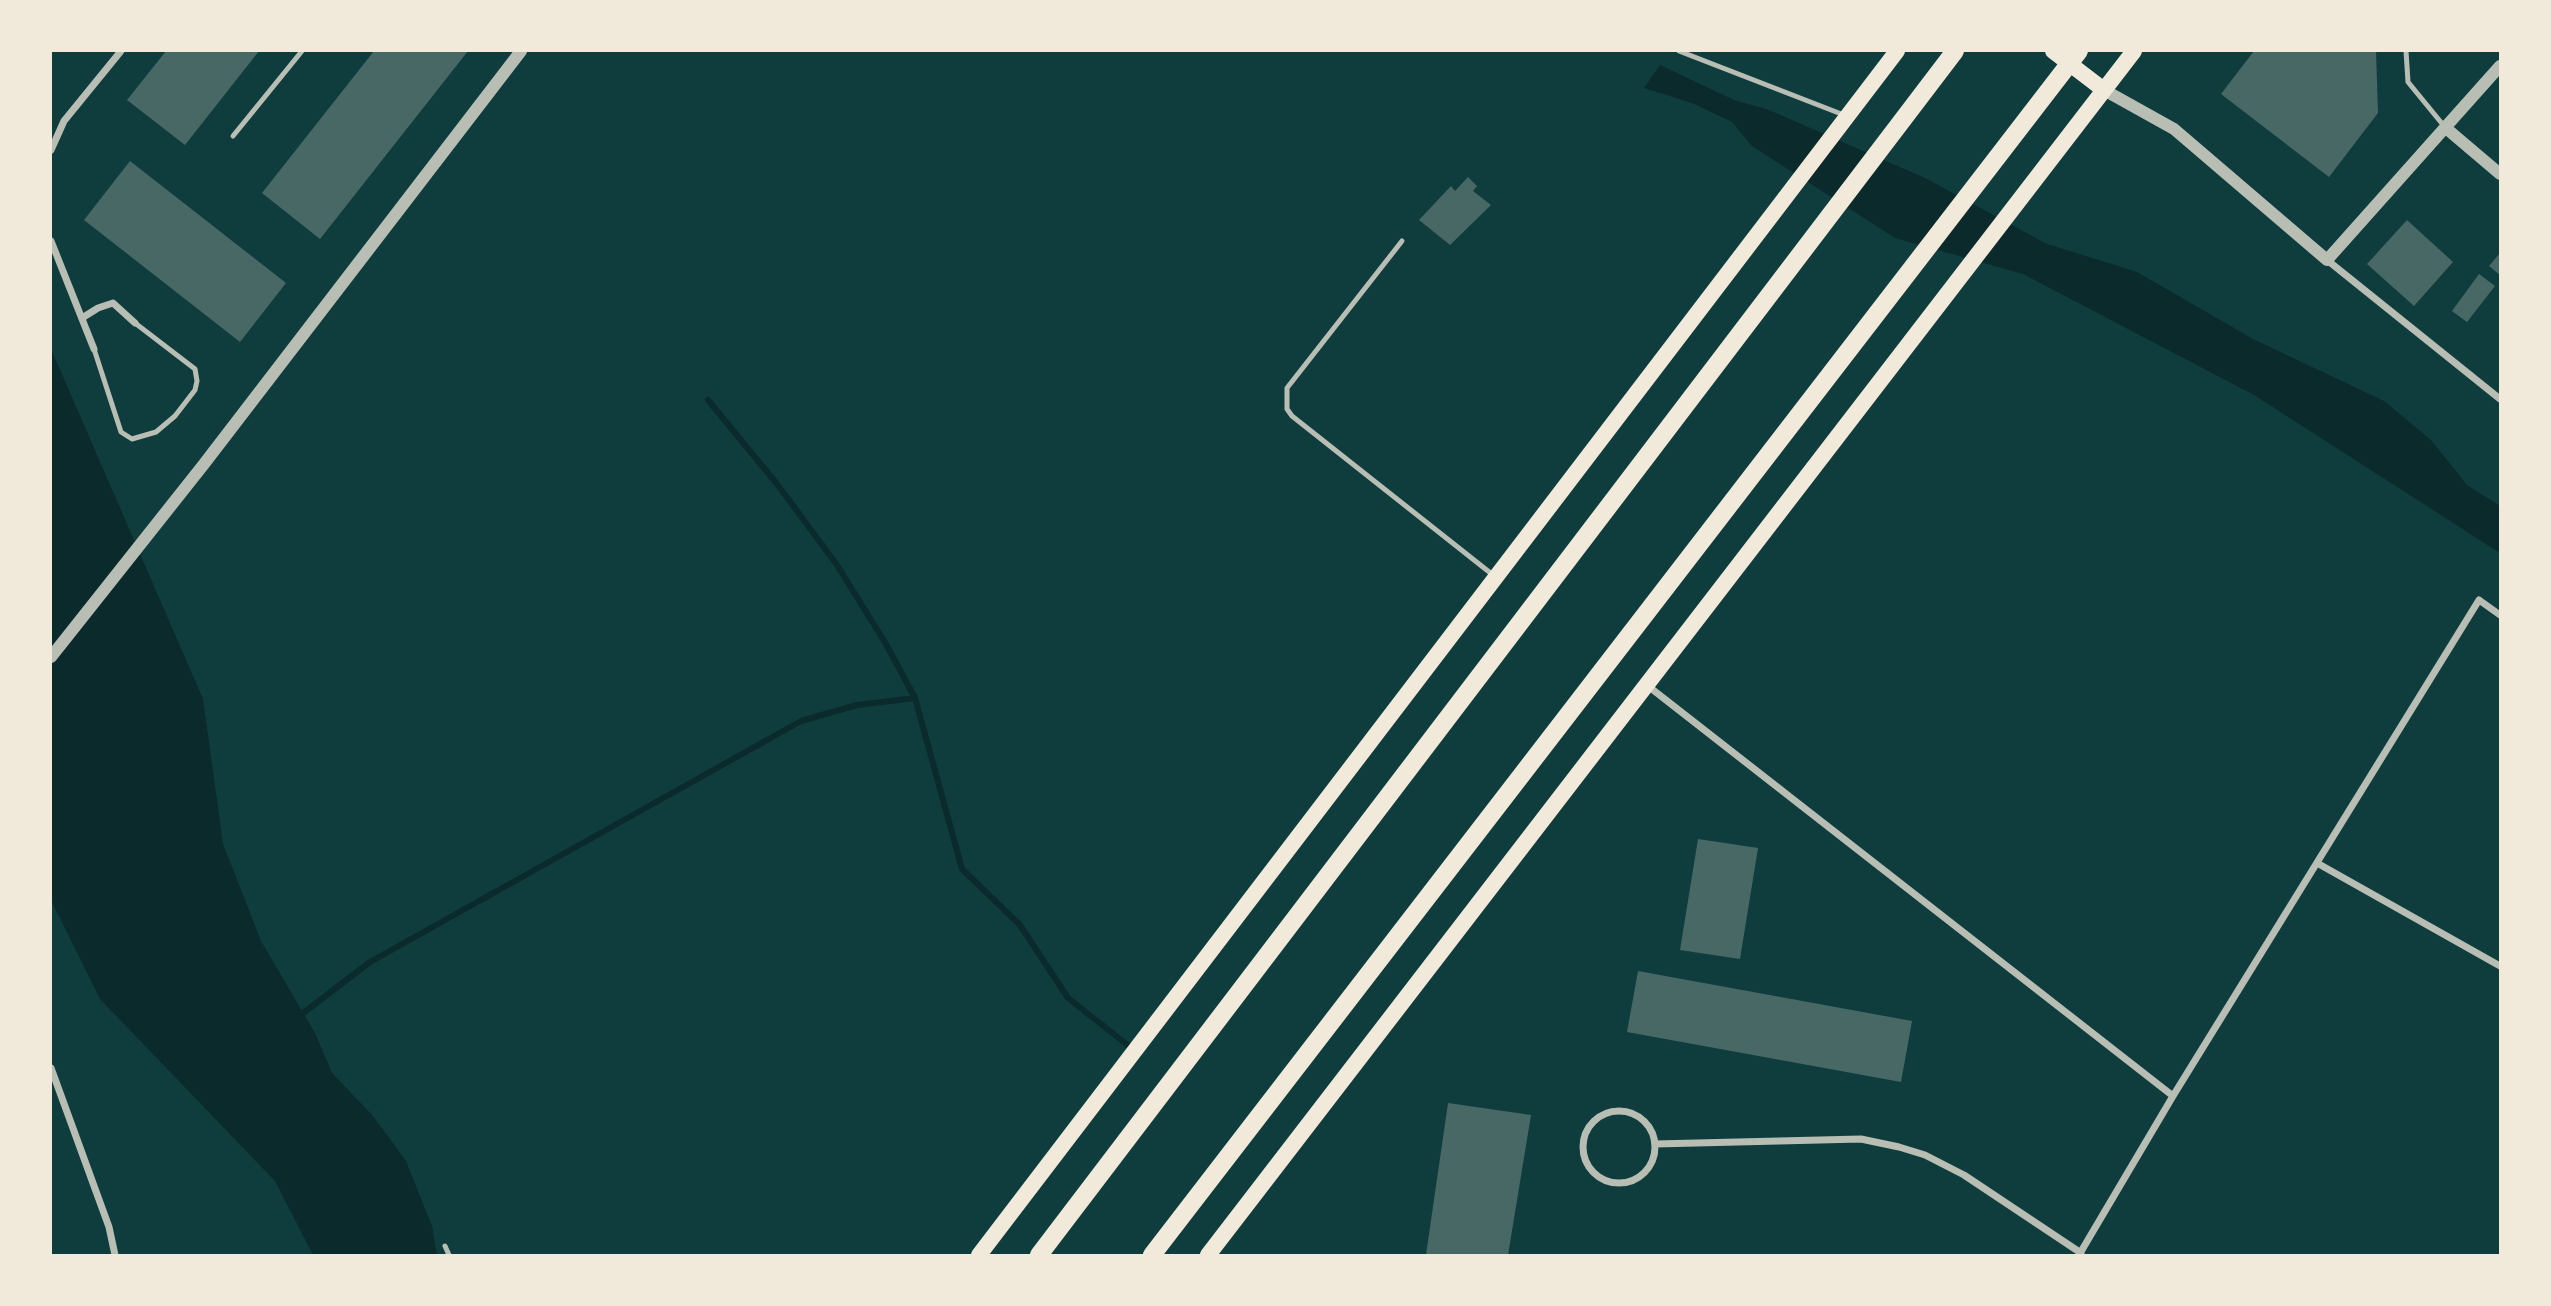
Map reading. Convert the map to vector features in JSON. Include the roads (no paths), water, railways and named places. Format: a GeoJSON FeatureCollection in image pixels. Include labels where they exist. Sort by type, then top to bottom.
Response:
{"type":"FeatureCollection","features":[{"type":"Feature","properties":{"kind":"highway"},"geometry":{"type":"LineString","coordinates":[[1039,1255],[1955,51]]}},
{"type":"Feature","properties":{"kind":"highway"},"geometry":{"type":"LineString","coordinates":[[1152,1255],[2074,57]]}},
{"type":"Feature","properties":{"kind":"main road"},"geometry":{"type":"LineString","coordinates":[[979,1255],[1897,51]]}},
{"type":"Feature","properties":{"kind":"main road"},"geometry":{"type":"LineString","coordinates":[[2053,51],[2074,57],[2104,90]]}},
{"type":"Feature","properties":{"kind":"main road"},"geometry":{"type":"LineString","coordinates":[[1208,1255],[2134,51]]}},
{"type":"Feature","properties":{"kind":"street"},"geometry":{"type":"LineString","coordinates":[[51,150],[64,121],[121,51]]}},
{"type":"Feature","properties":{"kind":"street"},"geometry":{"type":"LineString","coordinates":[[51,657],[204,464],[521,51]]}},
{"type":"Feature","properties":{"kind":"street"},"geometry":{"type":"LineString","coordinates":[[2327,260],[2447,129],[2500,66]]}},
{"type":"Feature","properties":{"kind":"street"},"geometry":{"type":"LineString","coordinates":[[2104,90],[2175,129],[2327,260],[2500,399]]}},
{"type":"Feature","properties":{"kind":"street"},"geometry":{"type":"LineString","coordinates":[[2447,129],[2500,174]]}},
{"type":"Feature","properties":{"kind":"street"},"geometry":{"type":"LineString","coordinates":[[51,241],[94,349]]}},
{"type":"Feature","properties":{"kind":"street"},"geometry":{"type":"LineString","coordinates":[[82,318],[113,303],[135,323]]}},
{"type":"Feature","properties":{"kind":"street"},"geometry":{"type":"LineString","coordinates":[[1656,1144],[1861,1139],[1899,1147],[1925,1155],[1964,1175],[2080,1254],[2479,600],[2500,615]]}},
{"type":"Feature","properties":{"kind":"street"},"geometry":{"type":"LineString","coordinates":[[1648,686],[2174,1096]]}},
{"type":"Feature","properties":{"kind":"street"},"geometry":{"type":"LineString","coordinates":[[2317,863],[2500,966]]}},
{"type":"Feature","properties":{"kind":"street"},"geometry":{"type":"LineString","coordinates":[[51,1068],[53,1080],[109,1227],[115,1255]]}},
{"type":"Feature","properties":{"kind":"street"},"geometry":{"type":"LineString","coordinates":[[1620,1110],[1633,1113],[1645,1121],[1656,1144],[1654,1158],[1647,1170],[1637,1179],[1624,1183],[1598,1177],[1588,1168],[1582,1142],[1595,1119],[1620,1110]]}},
{"type":"Feature","properties":{"kind":"lane"},"geometry":{"type":"LineString","coordinates":[[233,136],[302,51]]}},
{"type":"Feature","properties":{"kind":"lane"},"geometry":{"type":"LineString","coordinates":[[1679,51],[1847,117]]}},
{"type":"Feature","properties":{"kind":"lane"},"geometry":{"type":"LineString","coordinates":[[2406,51],[2408,82],[2447,129]]}},
{"type":"Feature","properties":{"kind":"lane"},"geometry":{"type":"LineString","coordinates":[[1402,241],[1287,388],[1287,409],[1292,416],[1496,577]]}},
{"type":"Feature","properties":{"kind":"lane"},"geometry":{"type":"LineString","coordinates":[[94,349],[121,432],[132,439],[156,432],[174,416],[195,390],[198,381],[195,369],[135,323]]}},
{"type":"Feature","properties":{"kind":"lane"},"geometry":{"type":"LineString","coordinates":[[445,1247],[449,1255]]}},
{"type":"Feature","properties":{"kind":"water"},"geometry":{"type":"Polygon","coordinates":[[[1660,65],[1734,100],[1769,110],[1925,178],[2047,244],[2137,272],[2253,339],[2384,401],[2431,440],[2467,485],[2500,506],[2500,553],[2254,395],[2023,274],[1895,238],[1752,146],[1732,122],[1692,103],[1644,88],[1660,65]]]}},
{"type":"Feature","properties":{"kind":"water"},"geometry":{"type":"Polygon","coordinates":[[[51,349],[203,699],[223,844],[261,941],[315,1033],[332,1073],[373,1116],[406,1161],[432,1226],[437,1255],[313,1255],[275,1181],[100,999],[51,900],[51,349]]]}},
{"type":"Feature","properties":{"kind":"waterway"},"geometry":{"type":"LineString","coordinates":[[708,400],[777,484],[837,565],[886,644],[915,698],[962,869],[1020,925],[1068,998],[1134,1050]]}},
{"type":"Feature","properties":{"kind":"waterway"},"geometry":{"type":"LineString","coordinates":[[298,1017],[370,962],[801,721],[857,705],[915,698]]}}]}
